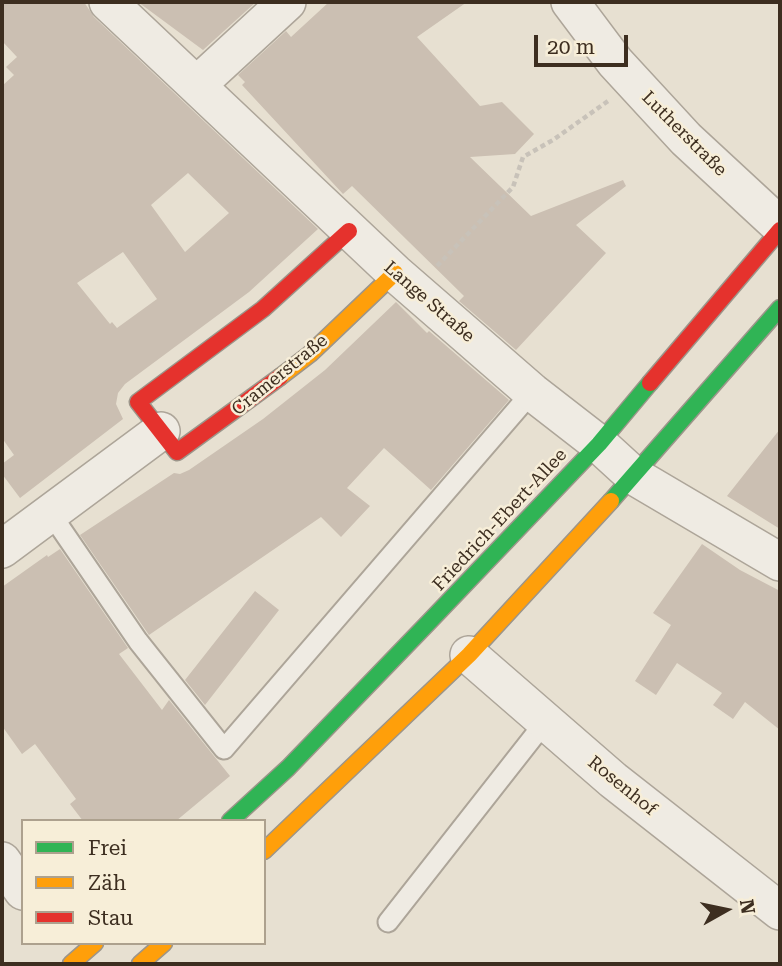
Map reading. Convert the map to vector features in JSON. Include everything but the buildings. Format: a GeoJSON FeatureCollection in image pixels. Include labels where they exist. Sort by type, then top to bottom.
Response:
{"type":"FeatureCollection","features":[{"type":"Feature","properties":{"kind":"main road","name":"Friedrich-Ebert-Allee"},"geometry":{"type":"LineString","coordinates":[[232,819],[288,768],[599,444],[780,228]]}},
{"type":"Feature","properties":{"kind":"main road","name":"Cramerstraße"},"geometry":{"type":"LineString","coordinates":[[349,231],[263,309],[138,402],[177,452],[249,402],[405,281]]}},
{"type":"Feature","properties":{"kind":"main road"},"geometry":{"type":"LineString","coordinates":[[266,849],[469,655],[634,476],[780,308]]}},
{"type":"Feature","properties":{"kind":"main road"},"geometry":{"type":"LineString","coordinates":[[140,964],[161,945]]}},
{"type":"Feature","properties":{"kind":"street","name":"Lange Straße"},"geometry":{"type":"LineString","coordinates":[[108,2],[349,231],[532,391],[599,444],[634,476],[780,562]]}},
{"type":"Feature","properties":{"kind":"street"},"geometry":{"type":"LineString","coordinates":[[198,85],[287,2]]}},
{"type":"Feature","properties":{"kind":"street","name":"Lutherstraße"},"geometry":{"type":"LineString","coordinates":[[570,2],[615,62],[686,139],[780,228]]}},
{"type":"Feature","properties":{"kind":"street"},"geometry":{"type":"LineString","coordinates":[[2,549],[161,431]]}},
{"type":"Feature","properties":{"kind":"street","name":"Rosenhof"},"geometry":{"type":"LineString","coordinates":[[469,655],[613,779],[780,911]]}},
{"type":"Feature","properties":{"kind":"street"},"geometry":{"type":"LineString","coordinates":[[2,861],[21,888]]}},
{"type":"Feature","properties":{"kind":"lane"},"geometry":{"type":"LineString","coordinates":[[51,514],[138,641],[224,749],[532,391]]}},
{"type":"Feature","properties":{"kind":"lane"},"geometry":{"type":"LineString","coordinates":[[388,922],[545,722]]}},
{"type":"Feature","properties":{"kind":"path"},"geometry":{"type":"LineString","coordinates":[[405,281],[513,187],[523,157],[553,140],[634,82]]}},
{"type":"Feature","properties":{"kind":"traffic: fast"},"geometry":{"type":"LineString","coordinates":[[611,501],[780,308]]}},
{"type":"Feature","properties":{"kind":"traffic: fast"},"geometry":{"type":"LineString","coordinates":[[232,819],[288,768],[428,623],[599,444],[650,383]]}},
{"type":"Feature","properties":{"kind":"traffic: slow"},"geometry":{"type":"LineString","coordinates":[[280,377],[310,354],[395,273]]}},
{"type":"Feature","properties":{"kind":"traffic: slow"},"geometry":{"type":"LineString","coordinates":[[266,849],[469,655],[611,501]]}},
{"type":"Feature","properties":{"kind":"traffic: slow"},"geometry":{"type":"LineString","coordinates":[[71,964],[93,945]]}},
{"type":"Feature","properties":{"kind":"traffic: slow"},"geometry":{"type":"LineString","coordinates":[[140,964],[162,945]]}},
{"type":"Feature","properties":{"kind":"traffic: jam"},"geometry":{"type":"LineString","coordinates":[[650,383],[780,230]]}},
{"type":"Feature","properties":{"kind":"traffic: jam"},"geometry":{"type":"LineString","coordinates":[[280,377],[177,452],[138,402],[263,309],[349,231]]}}]}
